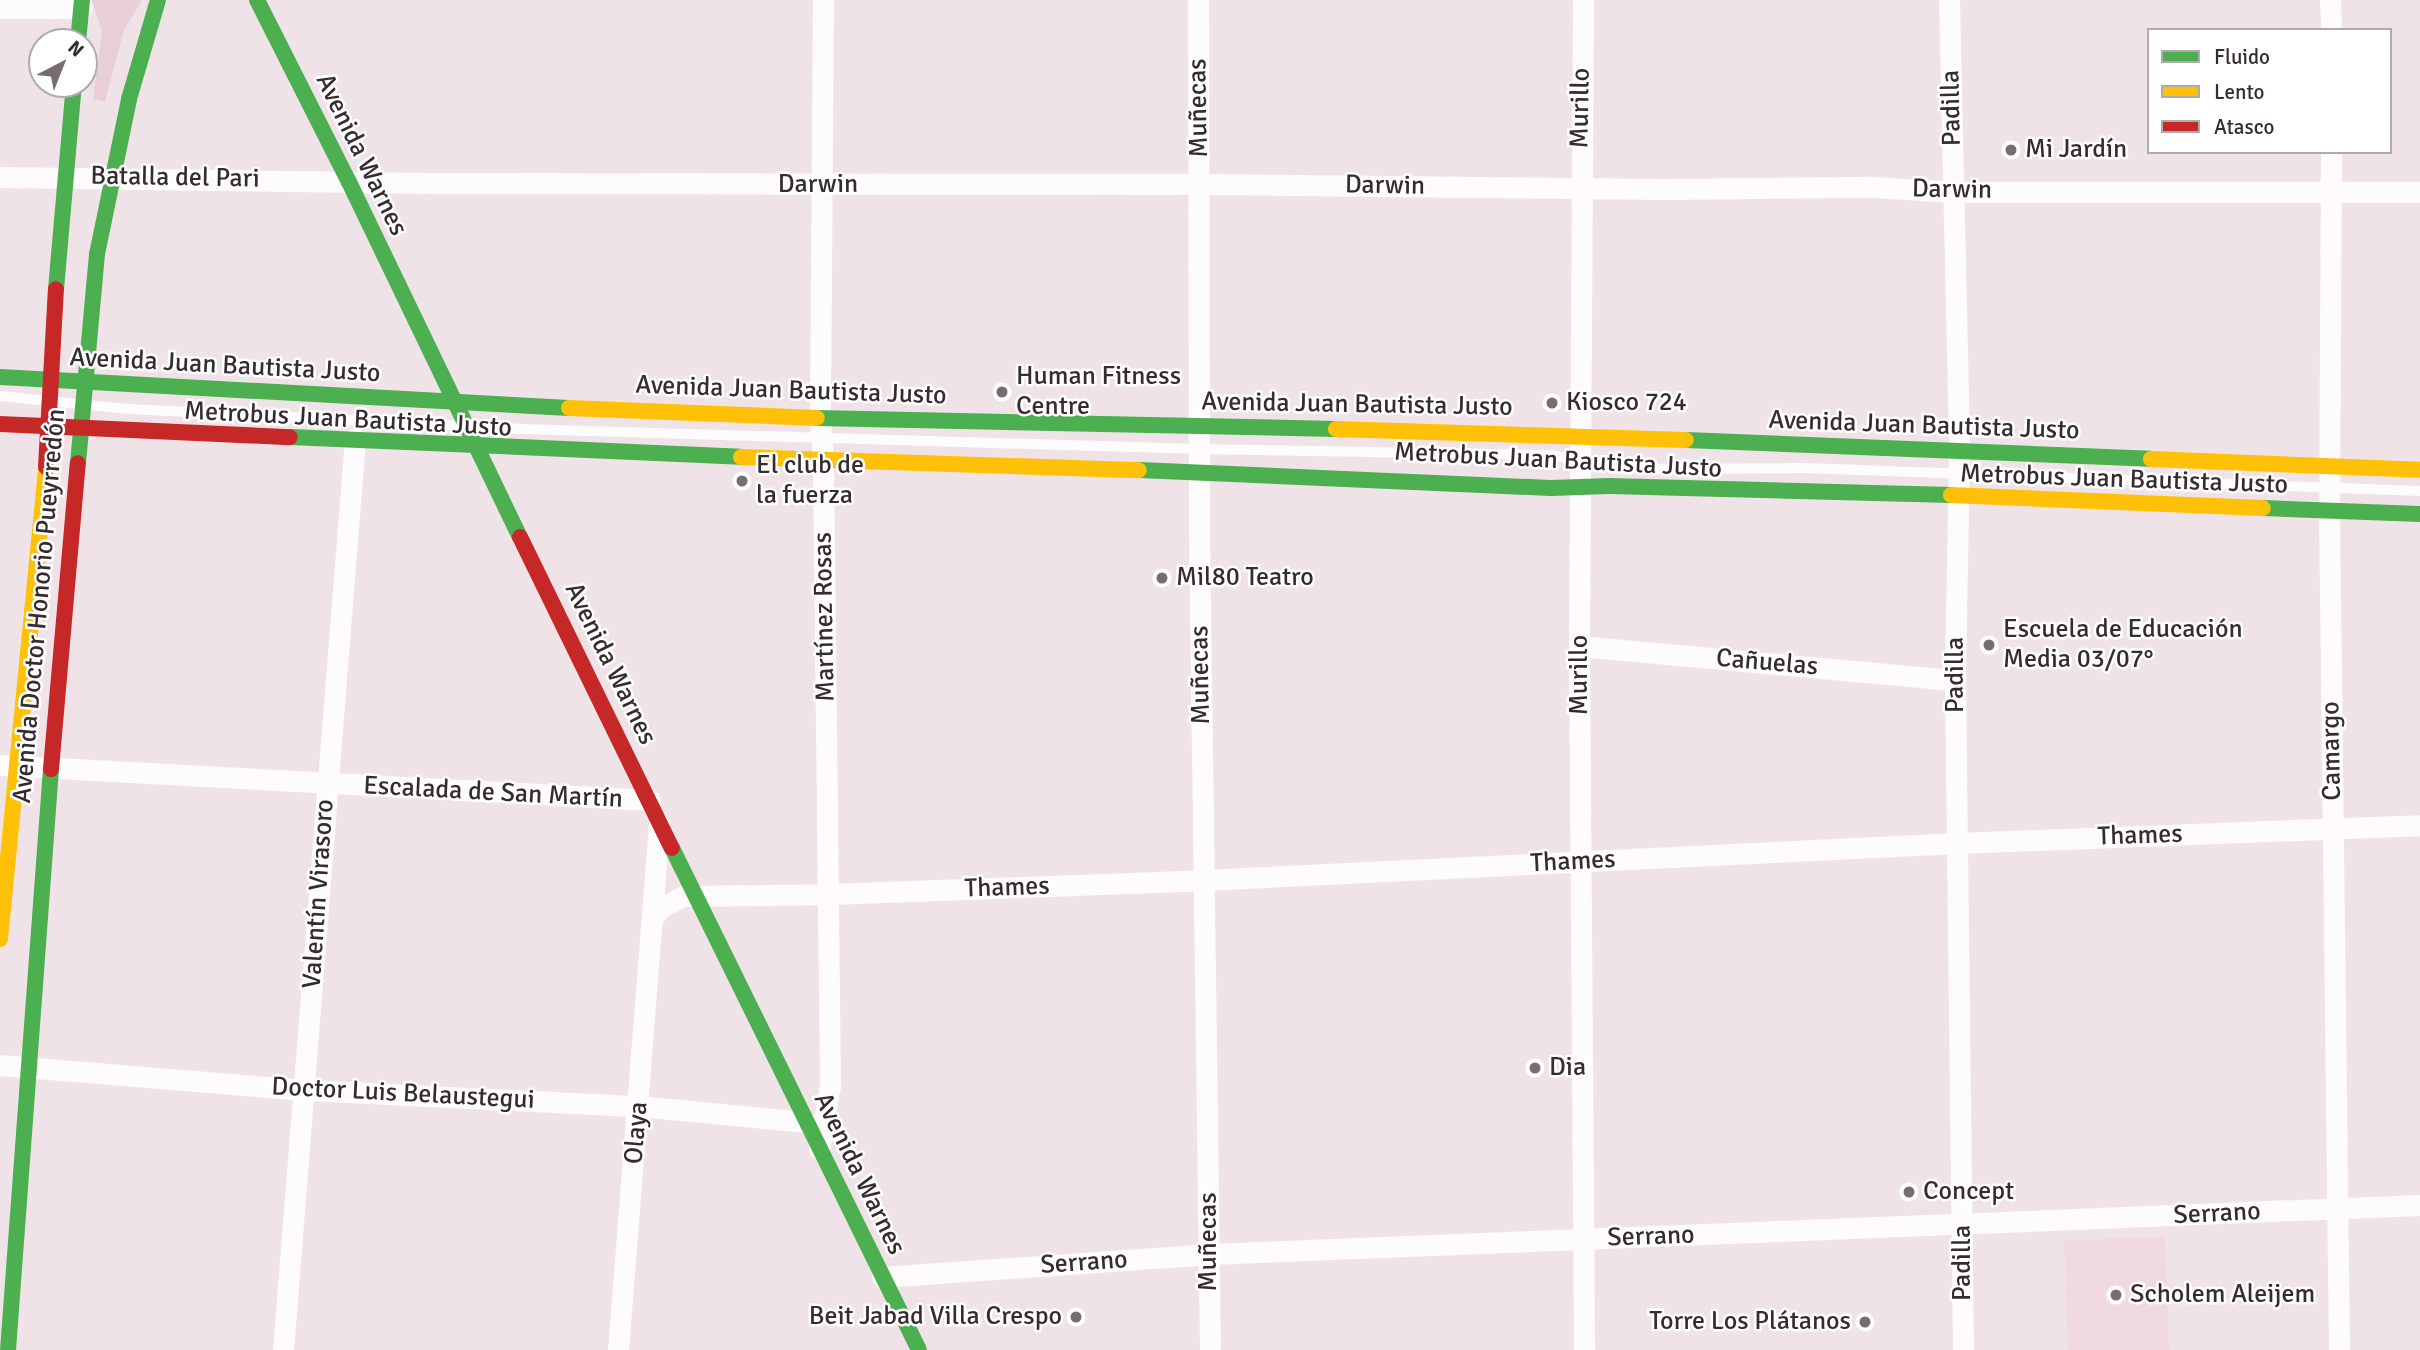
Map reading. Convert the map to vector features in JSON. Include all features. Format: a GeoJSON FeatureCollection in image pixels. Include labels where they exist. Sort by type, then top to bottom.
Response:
{"type":"FeatureCollection","features":[{"type":"Feature","properties":{"kind":"main road","name":"Avenida Doctor Honorio Pueyrredón"},"geometry":{"type":"LineString","coordinates":[[8,1350],[51,769],[97,254],[111,177],[139,61],[158,0]]}},
{"type":"Feature","properties":{"kind":"main road","name":"Avenida Warnes"},"geometry":{"type":"LineString","coordinates":[[257,0],[349,182],[474,445],[919,1350]]}},
{"type":"Feature","properties":{"kind":"main road"},"geometry":{"type":"LineString","coordinates":[[79,28],[82,4]]}},
{"type":"Feature","properties":{"kind":"main road","name":"Avenida Doctor Honorio Pueyrredón"},"geometry":{"type":"LineString","coordinates":[[0,939],[8,766],[50,426],[58,247],[72,98]]}},
{"type":"Feature","properties":{"kind":"main road"},"geometry":{"type":"LineString","coordinates":[[58,247],[62,239],[71,233],[80,232],[89,236],[95,244],[97,254]]}},
{"type":"Feature","properties":{"kind":"main road","name":"Avenida Juan Bautista Justo"},"geometry":{"type":"LineString","coordinates":[[0,377],[455,403],[1200,472],[1581,489],[1609,486],[1958,496],[2329,499],[2420,514]]}},
{"type":"Feature","properties":{"kind":"main road","name":"Avenida Juan Bautista Justo"},"geometry":{"type":"LineString","coordinates":[[0,424],[474,445],[821,439],[1199,426],[1580,436],[2420,470]]}},
{"type":"Feature","properties":{"kind":"street","name":"Martínez Rosas"},"geometry":{"type":"LineString","coordinates":[[819,1149],[830,1086],[830,894],[821,439],[820,185],[824,132],[823,0]]}},
{"type":"Feature","properties":{"kind":"street","name":"Muñecas"},"geometry":{"type":"LineString","coordinates":[[1198,0],[1199,449],[1210,1350]]}},
{"type":"Feature","properties":{"kind":"street","name":"Murillo"},"geometry":{"type":"LineString","coordinates":[[1583,0],[1579,646],[1584,1350]]}},
{"type":"Feature","properties":{"kind":"street","name":"Padilla"},"geometry":{"type":"LineString","coordinates":[[1950,0],[1959,451],[1955,680],[1964,1225],[1963,1350]]}},
{"type":"Feature","properties":{"kind":"street"},"geometry":{"type":"LineString","coordinates":[[2330,0],[2331,28]]}},
{"type":"Feature","properties":{"kind":"street"},"geometry":{"type":"LineString","coordinates":[[0,8],[82,4]]}},
{"type":"Feature","properties":{"kind":"street","name":"Camargo"},"geometry":{"type":"LineString","coordinates":[[2331,154],[2329,499],[2339,1350]]}},
{"type":"Feature","properties":{"kind":"street","name":"Batalla del Pari"},"geometry":{"type":"LineString","coordinates":[[0,177],[349,182]]}},
{"type":"Feature","properties":{"kind":"street","name":"Darwin"},"geometry":{"type":"LineString","coordinates":[[349,182],[1873,187],[1954,192],[2420,192]]}},
{"type":"Feature","properties":{"kind":"street","name":"Valentín Virasoro"},"geometry":{"type":"LineString","coordinates":[[283,1350],[306,1090],[355,439]]}},
{"type":"Feature","properties":{"kind":"street","name":"Cañuelas"},"geometry":{"type":"LineString","coordinates":[[1579,646],[1955,680]]}},
{"type":"Feature","properties":{"kind":"street","name":"Escalada de San Martín"},"geometry":{"type":"LineString","coordinates":[[8,766],[327,785],[655,810]]}},
{"type":"Feature","properties":{"kind":"street","name":"Olaya"},"geometry":{"type":"LineString","coordinates":[[618,1350],[653,916],[655,810]]}},
{"type":"Feature","properties":{"kind":"street","name":"Thames"},"geometry":{"type":"LineString","coordinates":[[696,895],[830,894],[1204,880],[1957,843],[2420,825]]}},
{"type":"Feature","properties":{"kind":"street"},"geometry":{"type":"LineString","coordinates":[[653,916],[672,900],[696,895]]}},
{"type":"Feature","properties":{"kind":"street"},"geometry":{"type":"LineString","coordinates":[[709,921],[714,905],[727,895]]}},
{"type":"Feature","properties":{"kind":"street","name":"Doctor Luis Belaustegui"},"geometry":{"type":"LineString","coordinates":[[0,1065],[306,1090],[639,1106],[806,1122]]}},
{"type":"Feature","properties":{"kind":"street","name":"Serrano"},"geometry":{"type":"LineString","coordinates":[[882,1277],[1210,1254],[2420,1205]]}},
{"type":"Feature","properties":{"kind":"lane","name":"Metrobus Juan Bautista Justo"},"geometry":{"type":"LineString","coordinates":[[0,396],[51,402],[466,427],[1199,449],[1550,455],[1581,461],[1666,469],[1804,468],[1959,474],[2329,499],[2420,491]]}},
{"type":"Feature","properties":{"kind":"lane","name":"Metrobus Juan Bautista Justo"},"geometry":{"type":"LineString","coordinates":[[696,435],[781,447],[821,439]]}},
{"type":"Feature","properties":{"kind":"shaded area"},"geometry":{"type":"Polygon","coordinates":[[[92,0],[142,0],[124,30],[105,102],[93,99],[98,98],[98,62],[102,32],[92,0]]]}},
{"type":"Feature","properties":{"kind":"shaded area","name":"Scholem Aleijem"},"geometry":{"type":"Polygon","coordinates":[[[2165,1237],[2169,1350],[2068,1350],[2064,1241],[2165,1237]]]}},
{"type":"Feature","properties":{"kind":"traffic: fast"},"geometry":{"type":"LineString","coordinates":[[79,28],[82,0]]}},
{"type":"Feature","properties":{"kind":"traffic: fast"},"geometry":{"type":"LineString","coordinates":[[78,463],[97,254],[129,99],[158,0]]}},
{"type":"Feature","properties":{"kind":"traffic: fast"},"geometry":{"type":"LineString","coordinates":[[257,0],[349,182],[520,537]]}},
{"type":"Feature","properties":{"kind":"traffic: fast"},"geometry":{"type":"LineString","coordinates":[[56,289],[73,98]]}},
{"type":"Feature","properties":{"kind":"traffic: fast"},"geometry":{"type":"LineString","coordinates":[[0,377],[569,408]]}},
{"type":"Feature","properties":{"kind":"traffic: fast"},"geometry":{"type":"LineString","coordinates":[[817,418],[1336,429]]}},
{"type":"Feature","properties":{"kind":"traffic: fast"},"geometry":{"type":"LineString","coordinates":[[290,437],[741,457]]}},
{"type":"Feature","properties":{"kind":"traffic: fast"},"geometry":{"type":"LineString","coordinates":[[1686,440],[2151,459]]}},
{"type":"Feature","properties":{"kind":"traffic: fast"},"geometry":{"type":"LineString","coordinates":[[1139,470],[1551,488],[1609,486],[1951,495]]}},
{"type":"Feature","properties":{"kind":"traffic: fast"},"geometry":{"type":"LineString","coordinates":[[2263,508],[2420,514]]}},
{"type":"Feature","properties":{"kind":"traffic: fast"},"geometry":{"type":"LineString","coordinates":[[8,1350],[51,769]]}},
{"type":"Feature","properties":{"kind":"traffic: fast"},"geometry":{"type":"LineString","coordinates":[[672,848],[919,1350]]}},
{"type":"Feature","properties":{"kind":"traffic: slow"},"geometry":{"type":"LineString","coordinates":[[569,408],[817,418]]}},
{"type":"Feature","properties":{"kind":"traffic: slow"},"geometry":{"type":"LineString","coordinates":[[1336,429],[1686,440]]}},
{"type":"Feature","properties":{"kind":"traffic: slow"},"geometry":{"type":"LineString","coordinates":[[741,457],[1139,470]]}},
{"type":"Feature","properties":{"kind":"traffic: slow"},"geometry":{"type":"LineString","coordinates":[[2151,459],[2420,470]]}},
{"type":"Feature","properties":{"kind":"traffic: slow"},"geometry":{"type":"LineString","coordinates":[[0,939],[46,467]]}},
{"type":"Feature","properties":{"kind":"traffic: slow"},"geometry":{"type":"LineString","coordinates":[[1951,495],[2263,508]]}},
{"type":"Feature","properties":{"kind":"traffic: jam"},"geometry":{"type":"LineString","coordinates":[[46,467],[56,289]]}},
{"type":"Feature","properties":{"kind":"traffic: jam"},"geometry":{"type":"LineString","coordinates":[[0,424],[290,437]]}},
{"type":"Feature","properties":{"kind":"traffic: jam"},"geometry":{"type":"LineString","coordinates":[[51,769],[78,463]]}},
{"type":"Feature","properties":{"kind":"traffic: jam"},"geometry":{"type":"LineString","coordinates":[[520,537],[672,848]]}},
{"type":"Feature","properties":{"kind":"place","name":"Mi Jardín"},"geometry":{"type":"Point","coordinates":[2011,150]}},
{"type":"Feature","properties":{"kind":"place","name":"Human Fitness Centre"},"geometry":{"type":"Point","coordinates":[1002,392]}},
{"type":"Feature","properties":{"kind":"place","name":"Kiosco 724"},"geometry":{"type":"Point","coordinates":[1552,403]}},
{"type":"Feature","properties":{"kind":"place","name":"El club de la fuerza"},"geometry":{"type":"Point","coordinates":[742,481]}},
{"type":"Feature","properties":{"kind":"place","name":"Mil80 Teatro"},"geometry":{"type":"Point","coordinates":[1162,578]}},
{"type":"Feature","properties":{"kind":"place","name":"Escuela de Educación Media 03/07°"},"geometry":{"type":"Point","coordinates":[1989,645]}},
{"type":"Feature","properties":{"kind":"place","name":"Dia"},"geometry":{"type":"Point","coordinates":[1535,1068]}},
{"type":"Feature","properties":{"kind":"place","name":"Concept"},"geometry":{"type":"Point","coordinates":[1909,1192]}},
{"type":"Feature","properties":{"kind":"place","name":"Scholem Aleijem"},"geometry":{"type":"Point","coordinates":[2116,1295]}},
{"type":"Feature","properties":{"kind":"place","name":"Beit Jabad Villa Crespo"},"geometry":{"type":"Point","coordinates":[1076,1317]}},
{"type":"Feature","properties":{"kind":"place","name":"Torre Los Plátanos"},"geometry":{"type":"Point","coordinates":[1865,1322]}}]}
